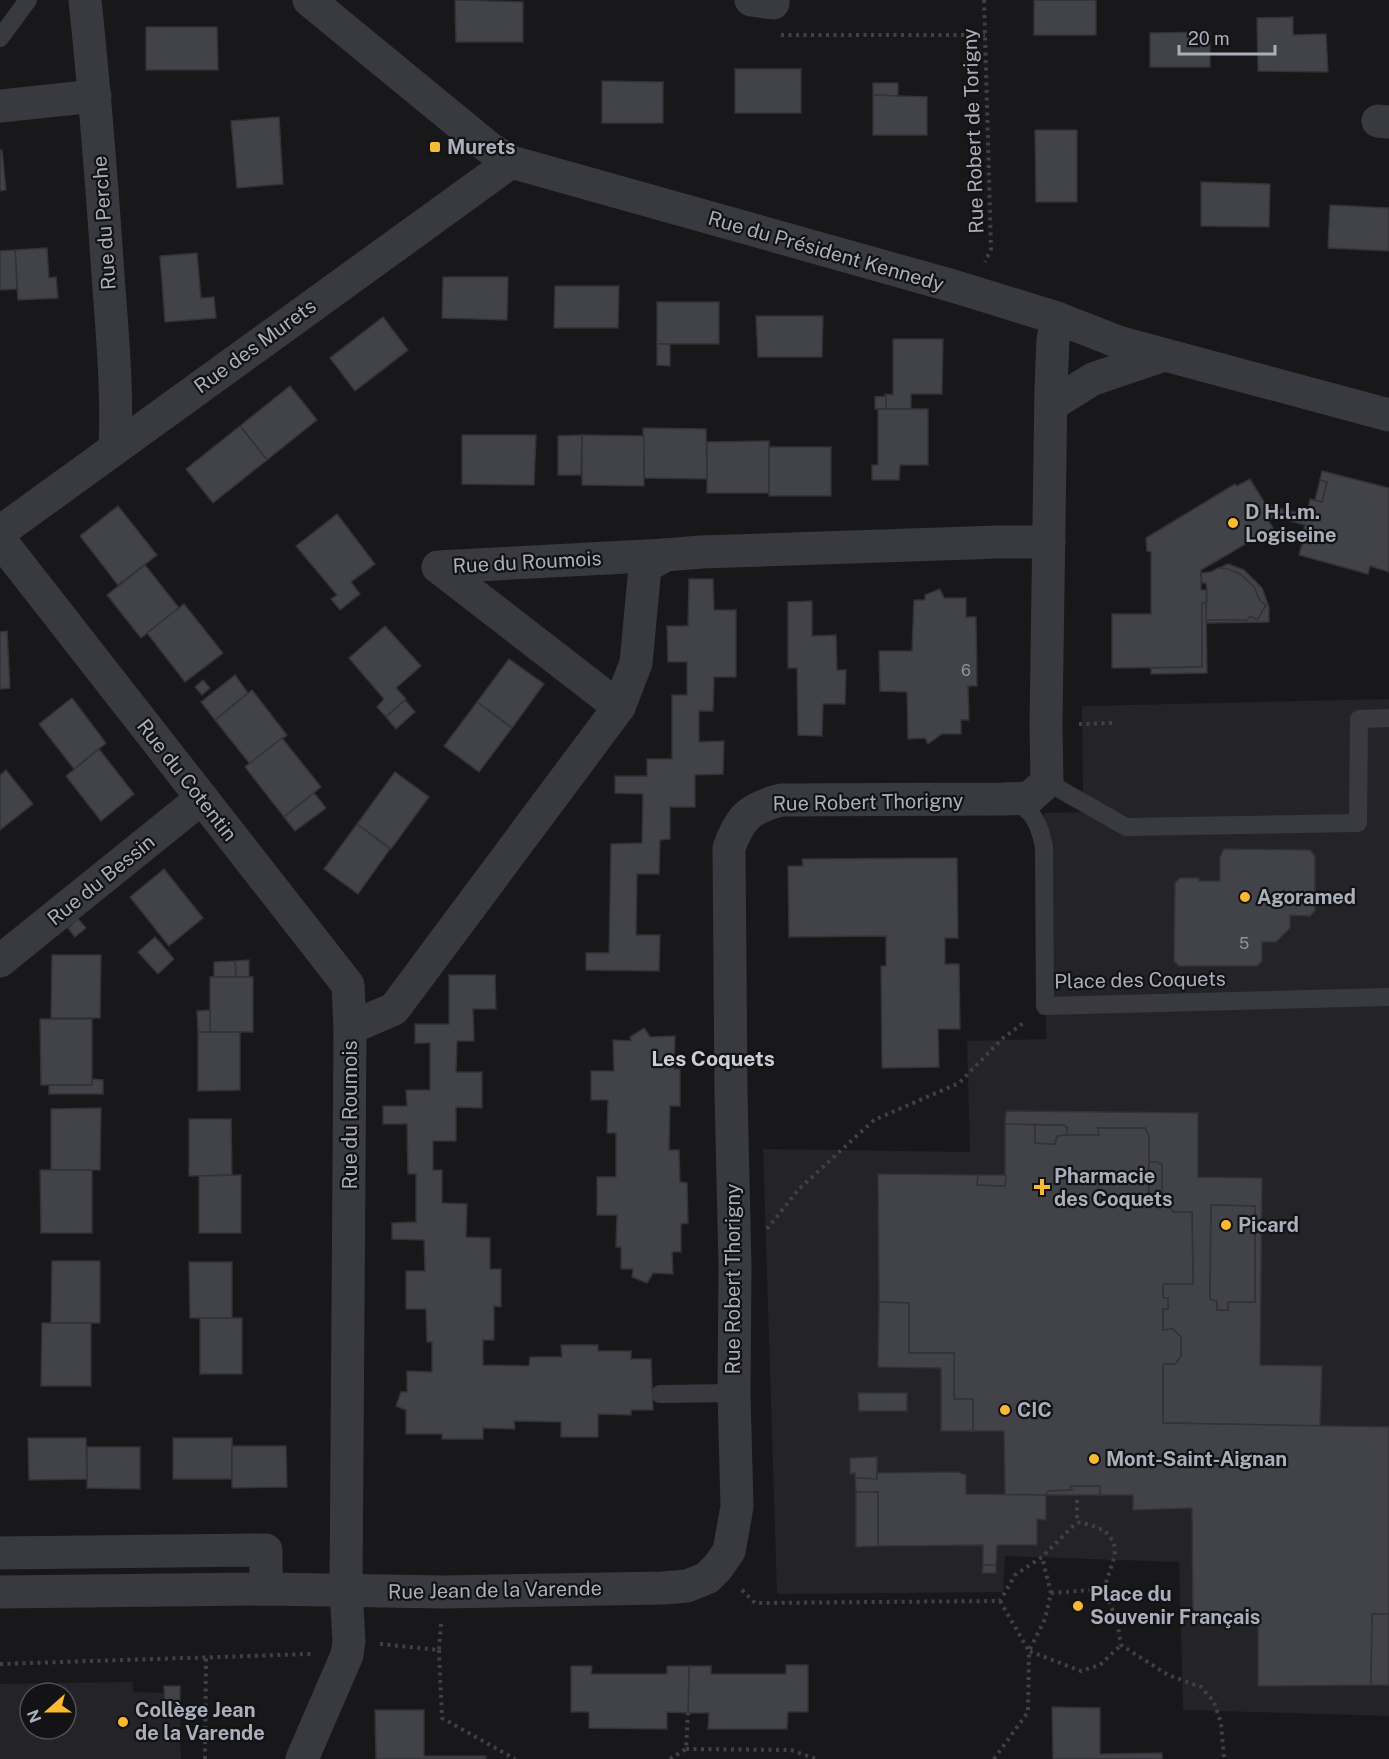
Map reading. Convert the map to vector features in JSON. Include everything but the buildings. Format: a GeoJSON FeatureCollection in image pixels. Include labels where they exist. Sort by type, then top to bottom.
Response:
{"type":"FeatureCollection","features":[{"type":"Feature","properties":{"kind":"street","name":"Rue du Perche"},"geometry":{"type":"LineString","coordinates":[[85,0],[95,96],[113,347],[117,410],[115,447]]}},
{"type":"Feature","properties":{"kind":"street","name":"Rue du Président Kennedy"},"geometry":{"type":"LineString","coordinates":[[309,0],[488,147],[511,162],[970,291],[1057,318],[1121,343],[1389,415]]}},
{"type":"Feature","properties":{"kind":"street"},"geometry":{"type":"LineString","coordinates":[[0,106],[95,96]]}},
{"type":"Feature","properties":{"kind":"street","name":"Rue des Murets"},"geometry":{"type":"LineString","coordinates":[[0,532],[511,162]]}},
{"type":"Feature","properties":{"kind":"street"},"geometry":{"type":"LineString","coordinates":[[1047,782],[1051,405],[1053,340],[1057,318]]}},
{"type":"Feature","properties":{"kind":"street"},"geometry":{"type":"LineString","coordinates":[[1051,405],[1093,380],[1164,355]]}},
{"type":"Feature","properties":{"kind":"street","name":"Rue du Cotentin"},"geometry":{"type":"LineString","coordinates":[[0,540],[348,985],[350,1028]]}},
{"type":"Feature","properties":{"kind":"street","name":"Rue du Roumois"},"geometry":{"type":"LineString","coordinates":[[619,707],[438,567],[736,550],[1049,542]]}},
{"type":"Feature","properties":{"kind":"street","name":"Rue du Roumois"},"geometry":{"type":"LineString","coordinates":[[348,1648],[346,1590],[350,1028],[394,1009],[619,707],[636,663],[645,567],[665,555]]}},
{"type":"Feature","properties":{"kind":"street","name":"Rue Robert Thorigny"},"geometry":{"type":"LineString","coordinates":[[718,1567],[729,1551],[734,1534],[737,1507],[729,848],[736,828],[748,813],[763,804],[782,800],[1003,800],[1029,798],[1047,782]]}},
{"type":"Feature","properties":{"kind":"street","name":"Rue du Bessin"},"geometry":{"type":"LineString","coordinates":[[0,961],[202,798]]}},
{"type":"Feature","properties":{"kind":"street"},"geometry":{"type":"LineString","coordinates":[[0,1553],[266,1550],[266,1589]]}},
{"type":"Feature","properties":{"kind":"street","name":"Rue Jean de la Varende"},"geometry":{"type":"LineString","coordinates":[[0,1592],[266,1589],[444,1592],[687,1586],[707,1578],[718,1567]]}},
{"type":"Feature","properties":{"kind":"street"},"geometry":{"type":"LineString","coordinates":[[302,1759],[348,1648]]}},
{"type":"Feature","properties":{"kind":"lane"},"geometry":{"type":"LineString","coordinates":[[0,38],[28,0]]}},
{"type":"Feature","properties":{"kind":"lane"},"geometry":{"type":"LineString","coordinates":[[1047,782],[1126,827],[1358,823],[1359,719],[1389,718]]}},
{"type":"Feature","properties":{"kind":"lane","name":"Place des Coquets"},"geometry":{"type":"LineString","coordinates":[[1003,800],[1020,804],[1030,812],[1040,826],[1044,847],[1045,1006],[1389,998]]}},
{"type":"Feature","properties":{"kind":"lane"},"geometry":{"type":"LineString","coordinates":[[660,1394],[734,1393]]}},
{"type":"Feature","properties":{"kind":"path","name":"Rue Robert de Torigny"},"geometry":{"type":"LineString","coordinates":[[970,291],[991,249],[984,0]]}},
{"type":"Feature","properties":{"kind":"path"},"geometry":{"type":"LineString","coordinates":[[762,2],[778,35],[985,35]]}},
{"type":"Feature","properties":{"kind":"path"},"geometry":{"type":"LineString","coordinates":[[735,1266],[799,1189],[874,1120],[959,1083],[1003,1038],[1045,1006]]}},
{"type":"Feature","properties":{"kind":"path"},"geometry":{"type":"LineString","coordinates":[[1000,1601],[1015,1575],[1042,1557],[1077,1522],[1077,1500]]}},
{"type":"Feature","properties":{"kind":"path"},"geometry":{"type":"LineString","coordinates":[[1077,1522],[1106,1531],[1114,1542],[1115,1555],[1104,1589],[1117,1621],[1121,1645],[1168,1675],[1201,1688],[1214,1702],[1221,1723],[1224,1759]]}},
{"type":"Feature","properties":{"kind":"path"},"geometry":{"type":"LineString","coordinates":[[994,1759],[1028,1712],[1029,1651],[1045,1619],[1051,1593],[1042,1557]]}},
{"type":"Feature","properties":{"kind":"path"},"geometry":{"type":"LineString","coordinates":[[718,1567],[755,1603],[1000,1601]]}},
{"type":"Feature","properties":{"kind":"path"},"geometry":{"type":"LineString","coordinates":[[1051,1593],[1104,1589]]}},
{"type":"Feature","properties":{"kind":"path"},"geometry":{"type":"LineString","coordinates":[[444,1592],[439,1650],[442,1718],[515,1759]]}},
{"type":"Feature","properties":{"kind":"path"},"geometry":{"type":"LineString","coordinates":[[1000,1601],[1029,1651],[1081,1671],[1100,1665],[1121,1645]]}},
{"type":"Feature","properties":{"kind":"path"},"geometry":{"type":"LineString","coordinates":[[0,1664],[330,1653],[348,1648],[439,1650]]}},
{"type":"Feature","properties":{"kind":"path"},"geometry":{"type":"LineString","coordinates":[[206,1657],[206,1759]]}},
{"type":"Feature","properties":{"kind":"path"},"geometry":{"type":"LineString","coordinates":[[686,1749],[688,1713]]}},
{"type":"Feature","properties":{"kind":"path"},"geometry":{"type":"LineString","coordinates":[[670,1759],[686,1749],[791,1750],[816,1759]]}},
{"type":"Feature","properties":{"kind":"shaded area"},"geometry":{"type":"Polygon","coordinates":[[[1389,699],[1389,1716],[1183,1710],[1179,1562],[1005,1556],[1003,1592],[777,1594],[763,1149],[970,1152],[967,1041],[1046,1039],[1044,813],[1083,812],[1082,706],[1389,699]]]}},
{"type":"Feature","properties":{"kind":"shaded area","name":"Collège Jean de la Varende"},"geometry":{"type":"Polygon","coordinates":[[[133,1682],[133,1692],[164,1693],[165,1714],[180,1714],[181,1759],[0,1759],[0,1684],[18,1684],[18,1741],[78,1741],[78,1683],[133,1682]]]}},
{"type":"Feature","properties":{"kind":"place","name":"Murets"},"geometry":{"type":"Point","coordinates":[435,147]}},
{"type":"Feature","properties":{"kind":"place","name":"D H.l.m. Logiseine"},"geometry":{"type":"Point","coordinates":[1233,523]}},
{"type":"Feature","properties":{"kind":"place","name":"Agoramed"},"geometry":{"type":"Point","coordinates":[1245,897]}},
{"type":"Feature","properties":{"kind":"place","name":"Pharmacie des Coquets"},"geometry":{"type":"Point","coordinates":[1042,1187]}},
{"type":"Feature","properties":{"kind":"place","name":"Picard"},"geometry":{"type":"Point","coordinates":[1226,1225]}},
{"type":"Feature","properties":{"kind":"place","name":"CIC"},"geometry":{"type":"Point","coordinates":[1005,1410]}},
{"type":"Feature","properties":{"kind":"place","name":"Mont-Saint-Aignan"},"geometry":{"type":"Point","coordinates":[1094,1459]}},
{"type":"Feature","properties":{"kind":"place","name":"Place du Souvenir Français"},"geometry":{"type":"Point","coordinates":[1078,1606]}},
{"type":"Feature","properties":{"kind":"place","name":"Collège Jean de la Varende"},"geometry":{"type":"Point","coordinates":[123,1722]}},
{"type":"Feature","properties":{"kind":"district","name":"Les Coquets"},"geometry":{"type":"Point","coordinates":[713,1059]}}]}
